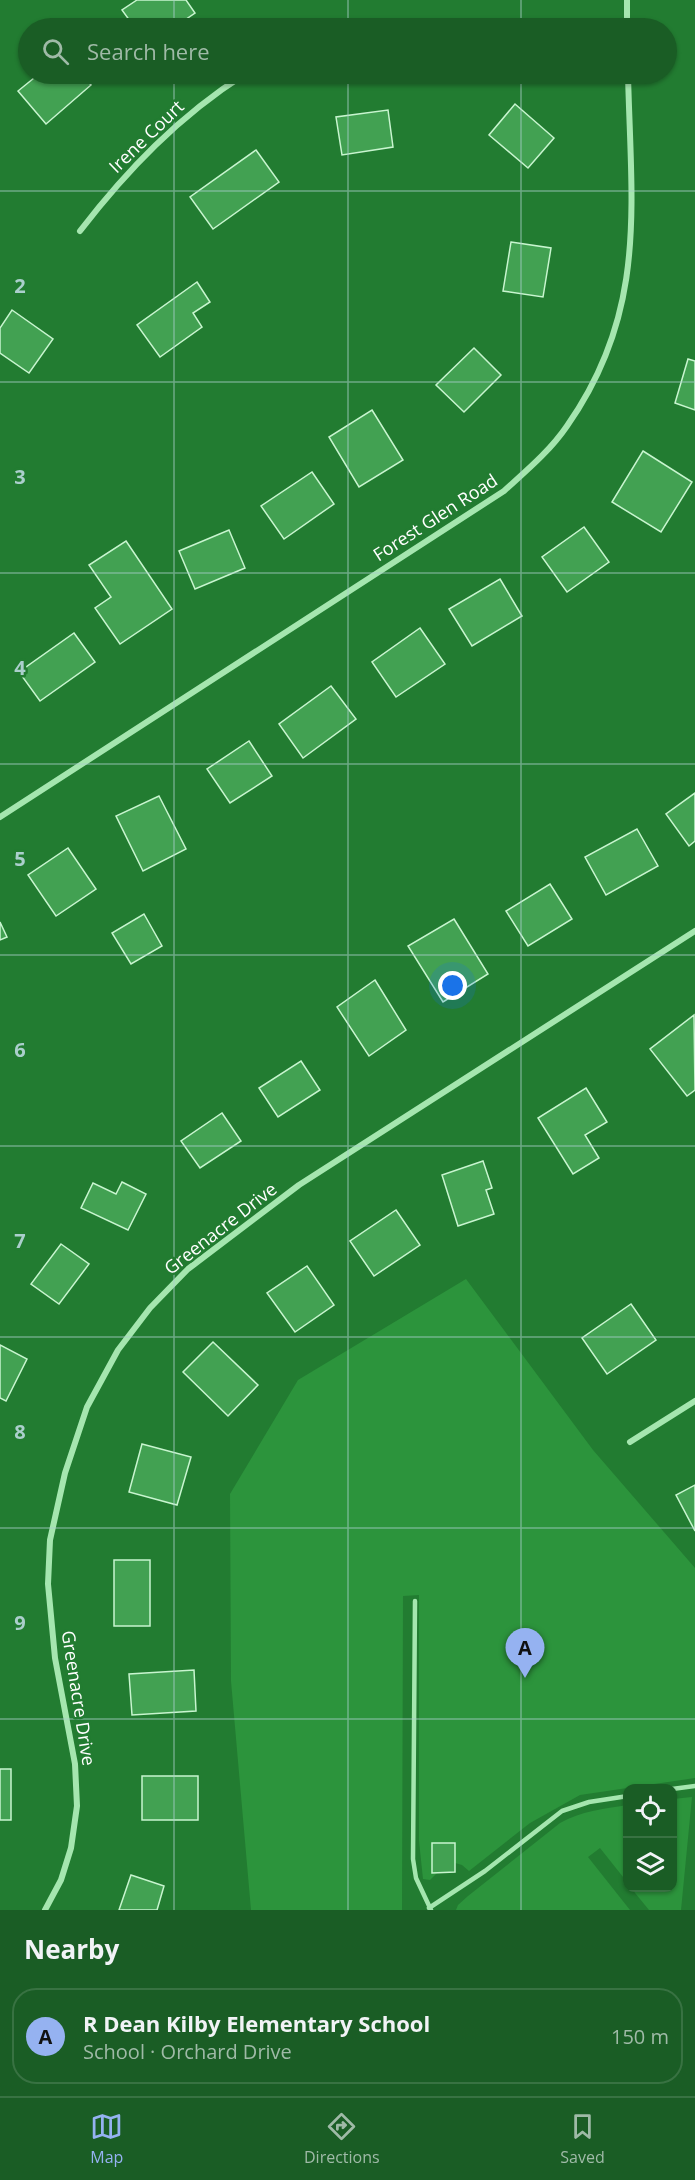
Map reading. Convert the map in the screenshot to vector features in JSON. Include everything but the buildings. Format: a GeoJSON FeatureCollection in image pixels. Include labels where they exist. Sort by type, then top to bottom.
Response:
{"type":"FeatureCollection","features":[{"type":"Feature","properties":{"kind":"street"},"geometry":{"type":"LineString","coordinates":[[627,0],[627,18]]}},
{"type":"Feature","properties":{"kind":"street","name":"Irene Court"},"geometry":{"type":"LineString","coordinates":[[80,231],[112,190],[156,142],[229,84]]}},
{"type":"Feature","properties":{"kind":"street","name":"Forest Glen Road"},"geometry":{"type":"LineString","coordinates":[[0,817],[504,491],[547,450],[567,427],[593,384],[613,338],[626,290],[632,241],[628,84]]}},
{"type":"Feature","properties":{"kind":"street","name":"Greenacre Drive"},"geometry":{"type":"LineString","coordinates":[[45,1910],[60,1880],[71,1848],[77,1806],[75,1764],[55,1658],[48,1584],[50,1540],[65,1473],[87,1407],[118,1350],[150,1308],[188,1269],[299,1185],[695,931]]}},
{"type":"Feature","properties":{"kind":"street"},"geometry":{"type":"LineString","coordinates":[[630,1442],[695,1401]]}},
{"type":"Feature","properties":{"kind":"lane"},"geometry":{"type":"LineString","coordinates":[[415,1601],[413,1859],[416,1878],[430,1909],[485,1871],[562,1811],[589,1802],[623,1797]]}},
{"type":"Feature","properties":{"kind":"lane"},"geometry":{"type":"LineString","coordinates":[[677,1788],[695,1786]]}},
{"type":"Feature","properties":{"kind":"green space"},"geometry":{"type":"Polygon","coordinates":[[[466,1279],[593,1450],[695,1568],[695,1778],[654,1784],[623,1784],[623,1789],[580,1795],[530,1823],[469,1871],[455,1863],[455,1843],[432,1843],[432,1873],[437,1873],[430,1880],[423,1879],[419,1841],[419,1595],[403,1596],[402,1910],[251,1910],[231,1681],[230,1494],[298,1380],[466,1279]]]}},
{"type":"Feature","properties":{"kind":"green space"},"geometry":{"type":"Polygon","coordinates":[[[692,1797],[681,1910],[649,1910],[634,1892],[677,1892],[677,1799],[692,1797]]]}},
{"type":"Feature","properties":{"kind":"green space"},"geometry":{"type":"Polygon","coordinates":[[[623,1806],[623,1877],[600,1848],[588,1857],[630,1910],[456,1910],[468,1896],[560,1823],[601,1809],[623,1806]]]}},
{"type":"Feature","properties":{"kind":"place","name":"R Dean Kilby Elementary School"},"geometry":{"type":"Point","coordinates":[525,1678]}}]}
